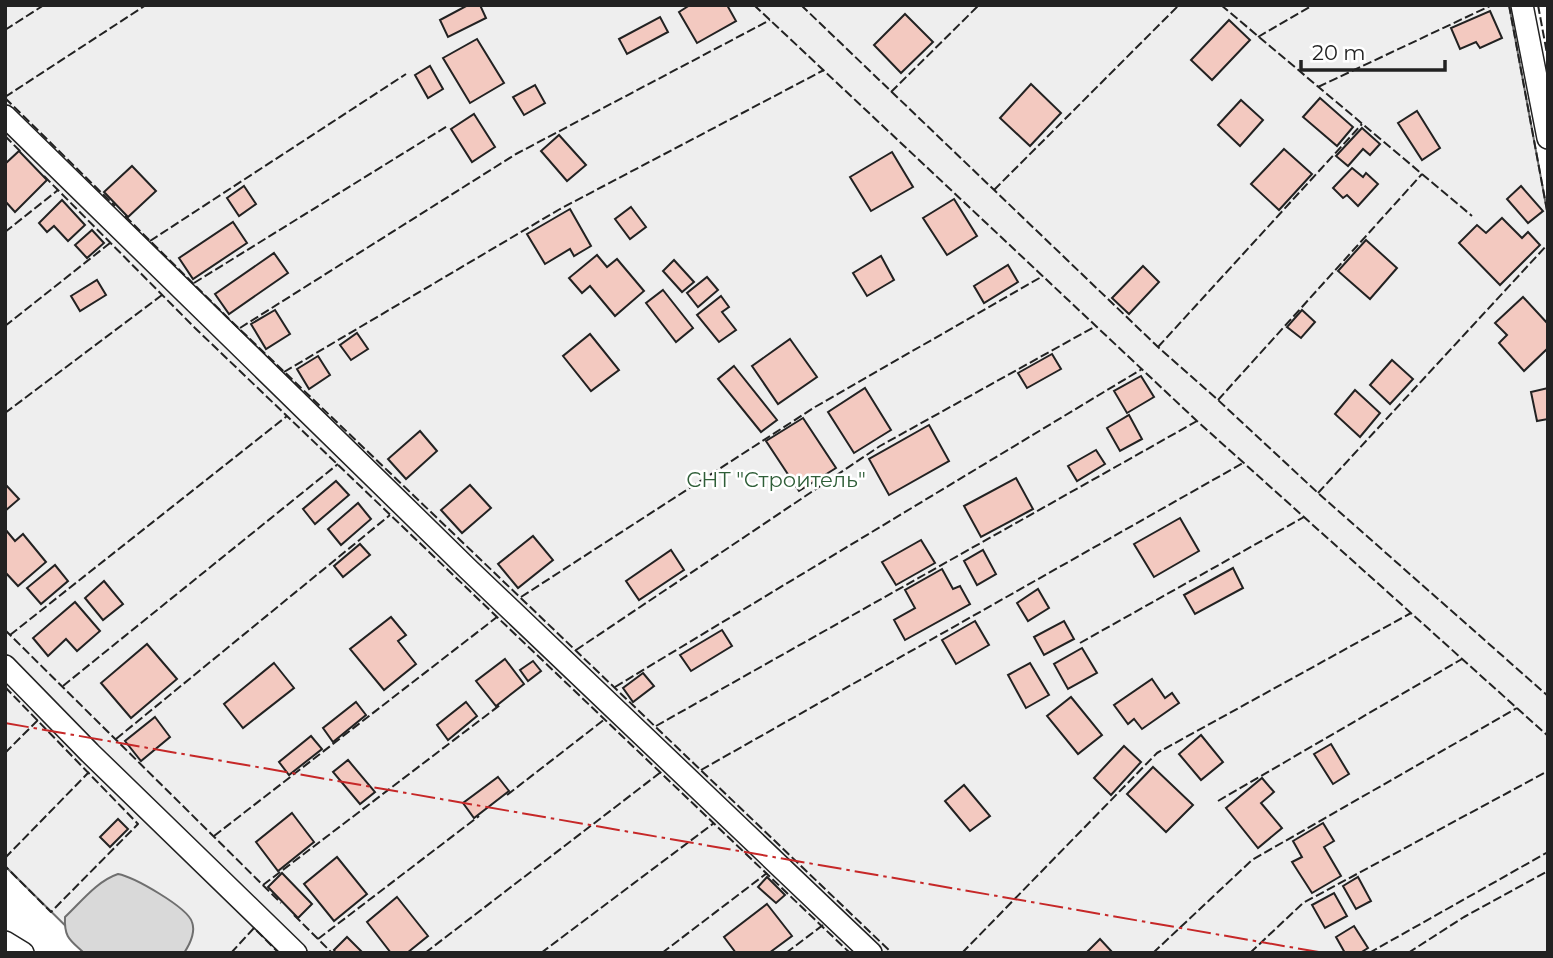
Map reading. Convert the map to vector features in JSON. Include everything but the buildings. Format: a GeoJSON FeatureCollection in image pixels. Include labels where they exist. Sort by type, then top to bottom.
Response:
{"type":"FeatureCollection","features":[{"type":"Feature","properties":{"kind":"lane"},"geometry":{"type":"LineString","coordinates":[[1522,5],[1548,138]]}},
{"type":"Feature","properties":{"kind":"lane"},"geometry":{"type":"LineString","coordinates":[[5,116],[468,569],[871,953]]}},
{"type":"Feature","properties":{"kind":"lane"},"geometry":{"type":"LineString","coordinates":[[5,666],[90,753],[296,953]]}},
{"type":"Feature","properties":{"kind":"lane"},"geometry":{"type":"LineString","coordinates":[[5,942],[23,953]]}},
{"type":"Feature","properties":{"kind":"green space","name":"СНТ \"Строитель\""},"geometry":{"type":"Polygon","coordinates":[[[5,5],[1509,5],[1548,216],[1548,953],[93,953],[5,866],[5,5]]]}},
{"type":"Feature","properties":{"kind":"shaded area"},"geometry":{"type":"Polygon","coordinates":[[[118,874],[159,894],[188,916],[192,922],[193,934],[184,953],[84,953],[72,941],[67,934],[65,917],[96,887],[118,874]]]}},
{"type":"Feature","properties":{"kind":"fence"},"geometry":{"type":"LineString","coordinates":[[5,30],[44,5]]}},
{"type":"Feature","properties":{"kind":"fence"},"geometry":{"type":"LineString","coordinates":[[5,97],[146,5]]}},
{"type":"Feature","properties":{"kind":"fence"},"geometry":{"type":"LineString","coordinates":[[754,5],[1197,421],[1548,736]]}},
{"type":"Feature","properties":{"kind":"fence"},"geometry":{"type":"LineString","coordinates":[[801,5],[1158,347],[1318,493],[1548,696]]}},
{"type":"Feature","properties":{"kind":"fence"},"geometry":{"type":"LineString","coordinates":[[891,92],[979,5]]}},
{"type":"Feature","properties":{"kind":"fence"},"geometry":{"type":"LineString","coordinates":[[994,190],[1179,5]]}},
{"type":"Feature","properties":{"kind":"fence"},"geometry":{"type":"LineString","coordinates":[[1221,5],[1472,216]]}},
{"type":"Feature","properties":{"kind":"fence"},"geometry":{"type":"LineString","coordinates":[[1258,37],[1313,5]]}},
{"type":"Feature","properties":{"kind":"fence"},"geometry":{"type":"LineString","coordinates":[[1318,87],[1492,5]]}},
{"type":"Feature","properties":{"kind":"fence"},"geometry":{"type":"LineString","coordinates":[[1509,5],[1548,216]]}},
{"type":"Feature","properties":{"kind":"fence"},"geometry":{"type":"LineString","coordinates":[[1538,5],[1548,59]]}},
{"type":"Feature","properties":{"kind":"fence"},"geometry":{"type":"LineString","coordinates":[[240,328],[516,154],[770,20]]}},
{"type":"Feature","properties":{"kind":"fence"},"geometry":{"type":"LineString","coordinates":[[284,372],[560,209],[824,70]]}},
{"type":"Feature","properties":{"kind":"fence"},"geometry":{"type":"LineString","coordinates":[[150,241],[406,74]]}},
{"type":"Feature","properties":{"kind":"fence"},"geometry":{"type":"LineString","coordinates":[[5,98],[115,206]]}},
{"type":"Feature","properties":{"kind":"fence"},"geometry":{"type":"LineString","coordinates":[[1158,347],[1362,124]]}},
{"type":"Feature","properties":{"kind":"fence"},"geometry":{"type":"LineString","coordinates":[[194,283],[449,125]]}},
{"type":"Feature","properties":{"kind":"fence"},"geometry":{"type":"LineString","coordinates":[[5,136],[22,153]]}},
{"type":"Feature","properties":{"kind":"fence"},"geometry":{"type":"LineString","coordinates":[[1218,400],[1422,174]]}},
{"type":"Feature","properties":{"kind":"fence"},"geometry":{"type":"LineString","coordinates":[[44,176],[195,328],[850,953]]}},
{"type":"Feature","properties":{"kind":"fence"},"geometry":{"type":"LineString","coordinates":[[5,232],[58,190]]}},
{"type":"Feature","properties":{"kind":"fence"},"geometry":{"type":"LineString","coordinates":[[125,216],[228,318],[892,953]]}},
{"type":"Feature","properties":{"kind":"fence"},"geometry":{"type":"LineString","coordinates":[[5,326],[110,243]]}},
{"type":"Feature","properties":{"kind":"fence"},"geometry":{"type":"LineString","coordinates":[[1318,493],[1548,244]]}},
{"type":"Feature","properties":{"kind":"fence"},"geometry":{"type":"LineString","coordinates":[[521,597],[815,407],[1043,276]]}},
{"type":"Feature","properties":{"kind":"fence"},"geometry":{"type":"LineString","coordinates":[[5,413],[162,295]]}},
{"type":"Feature","properties":{"kind":"fence"},"geometry":{"type":"LineString","coordinates":[[576,650],[880,446],[1096,326]]}},
{"type":"Feature","properties":{"kind":"fence"},"geometry":{"type":"LineString","coordinates":[[615,687],[1142,369]]}},
{"type":"Feature","properties":{"kind":"fence"},"geometry":{"type":"LineString","coordinates":[[10,635],[287,416]]}},
{"type":"Feature","properties":{"kind":"fence"},"geometry":{"type":"LineString","coordinates":[[656,726],[1197,421]]}},
{"type":"Feature","properties":{"kind":"fence"},"geometry":{"type":"LineString","coordinates":[[701,770],[1243,463]]}},
{"type":"Feature","properties":{"kind":"fence"},"geometry":{"type":"LineString","coordinates":[[63,686],[338,464]]}},
{"type":"Feature","properties":{"kind":"fence"},"geometry":{"type":"LineString","coordinates":[[116,739],[390,515]]}},
{"type":"Feature","properties":{"kind":"fence"},"geometry":{"type":"LineString","coordinates":[[1080,643],[1304,517]]}},
{"type":"Feature","properties":{"kind":"fence"},"geometry":{"type":"LineString","coordinates":[[962,953],[1157,753],[1411,613]]}},
{"type":"Feature","properties":{"kind":"fence"},"geometry":{"type":"LineString","coordinates":[[214,836],[497,617]]}},
{"type":"Feature","properties":{"kind":"fence"},"geometry":{"type":"LineString","coordinates":[[5,630],[281,903]]}},
{"type":"Feature","properties":{"kind":"fence"},"geometry":{"type":"LineString","coordinates":[[1218,801],[1462,659]]}},
{"type":"Feature","properties":{"kind":"fence"},"geometry":{"type":"LineString","coordinates":[[5,687],[138,824],[51,912],[5,866]]}},
{"type":"Feature","properties":{"kind":"fence"},"geometry":{"type":"LineString","coordinates":[[263,885],[500,705]]}},
{"type":"Feature","properties":{"kind":"fence"},"geometry":{"type":"LineString","coordinates":[[1153,953],[1252,860],[1517,708]]}},
{"type":"Feature","properties":{"kind":"fence"},"geometry":{"type":"LineString","coordinates":[[507,795],[605,719]]}},
{"type":"Feature","properties":{"kind":"fence"},"geometry":{"type":"LineString","coordinates":[[5,753],[38,720]]}},
{"type":"Feature","properties":{"kind":"fence"},"geometry":{"type":"LineString","coordinates":[[1250,953],[1303,903],[1548,771]]}},
{"type":"Feature","properties":{"kind":"fence"},"geometry":{"type":"LineString","coordinates":[[5,858],[89,772]]}},
{"type":"Feature","properties":{"kind":"fence"},"geometry":{"type":"LineString","coordinates":[[425,953],[661,772]]}},
{"type":"Feature","properties":{"kind":"fence"},"geometry":{"type":"LineString","coordinates":[[318,939],[479,816]]}},
{"type":"Feature","properties":{"kind":"fence"},"geometry":{"type":"LineString","coordinates":[[541,953],[714,823]]}},
{"type":"Feature","properties":{"kind":"fence"},"geometry":{"type":"LineString","coordinates":[[1369,953],[1548,852]]}},
{"type":"Feature","properties":{"kind":"fence"},"geometry":{"type":"LineString","coordinates":[[1408,953],[1464,917],[1548,871]]}},
{"type":"Feature","properties":{"kind":"fence"},"geometry":{"type":"LineString","coordinates":[[662,953],[767,873]]}},
{"type":"Feature","properties":{"kind":"fence"},"geometry":{"type":"LineString","coordinates":[[294,915],[332,953]]}},
{"type":"Feature","properties":{"kind":"fence"},"geometry":{"type":"LineString","coordinates":[[786,953],[823,925]]}},
{"type":"Feature","properties":{"kind":"fence"},"geometry":{"type":"LineString","coordinates":[[231,953],[254,928],[279,953]]}},
{"type":"Feature","properties":{"kind":"fence"},"geometry":{"type":"LineString","coordinates":[[1544,953],[1548,951]]}},
{"type":"Feature","properties":{"kind":"power"},"geometry":{"type":"LineString","coordinates":[[5,723],[1324,953]]}}]}
